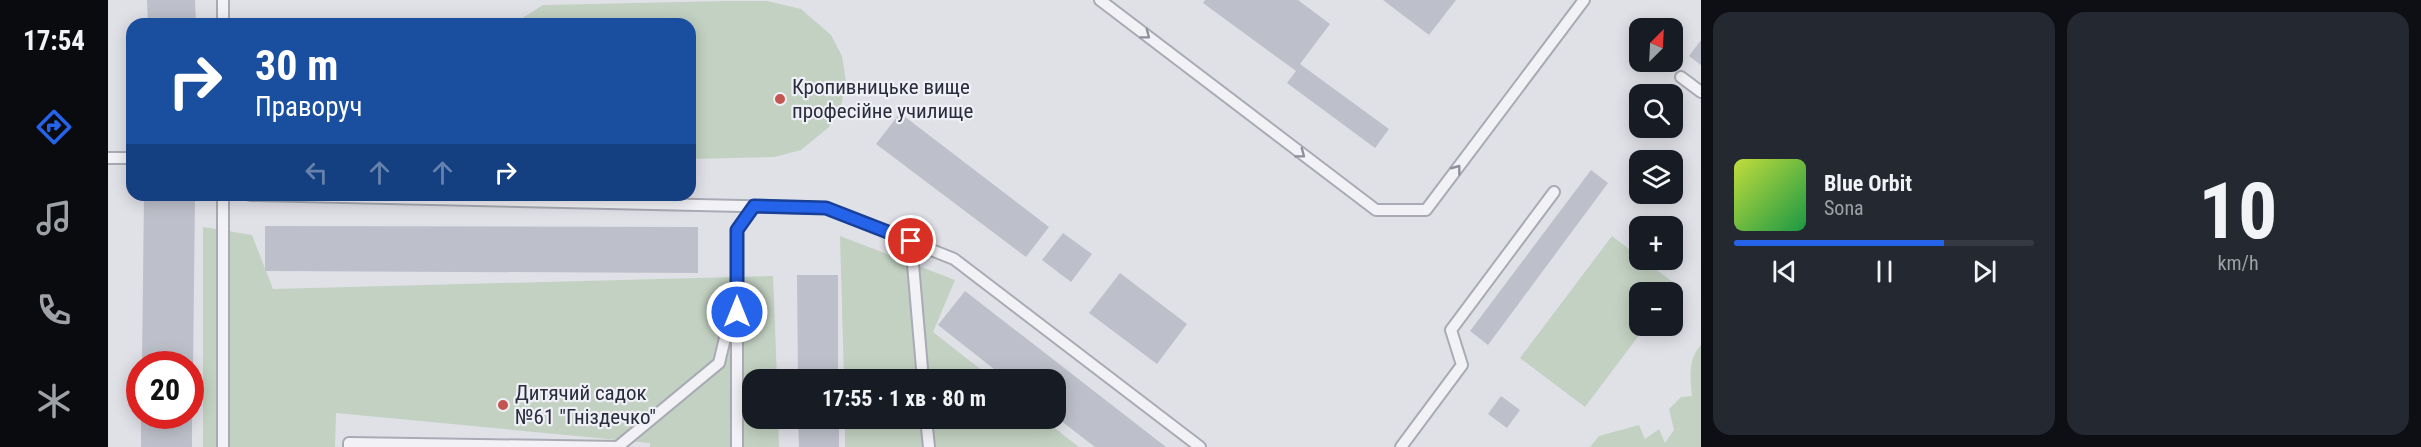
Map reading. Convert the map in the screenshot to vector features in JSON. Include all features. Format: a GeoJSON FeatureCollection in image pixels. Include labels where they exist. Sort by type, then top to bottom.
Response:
{"type":"FeatureCollection","features":[{"type":"Feature","properties":{"kind":"lane"},"geometry":{"type":"LineString","coordinates":[[223,0],[223,18]]}},
{"type":"Feature","properties":{"kind":"lane"},"geometry":{"type":"LineString","coordinates":[[1100,0],[1376,210],[1426,210],[1584,0]]}},
{"type":"Feature","properties":{"kind":"lane"},"geometry":{"type":"LineString","coordinates":[[1681,77],[1701,92]]}},
{"type":"Feature","properties":{"kind":"lane"},"geometry":{"type":"LineString","coordinates":[[108,158],[126,158]]}},
{"type":"Feature","properties":{"kind":"lane"},"geometry":{"type":"LineString","coordinates":[[1401,447],[1462,365],[1451,330],[1554,192]]}},
{"type":"Feature","properties":{"kind":"lane"},"geometry":{"type":"LineString","coordinates":[[223,201],[223,447]]}},
{"type":"Feature","properties":{"kind":"lane"},"geometry":{"type":"LineString","coordinates":[[525,201],[826,208],[954,258],[1200,447]]}},
{"type":"Feature","properties":{"kind":"lane"},"geometry":{"type":"LineString","coordinates":[[737,447],[737,230],[754,206]]}},
{"type":"Feature","properties":{"kind":"lane"},"geometry":{"type":"LineString","coordinates":[[911,241],[922,369]]}},
{"type":"Feature","properties":{"kind":"lane"},"geometry":{"type":"LineString","coordinates":[[349,447],[349,443],[620,446],[719,363],[737,289]]}},
{"type":"Feature","properties":{"kind":"lane"},"geometry":{"type":"LineString","coordinates":[[927,429],[929,447]]}},
{"type":"Feature","properties":{"kind":"green space","name":"Кропивницьке вище професійне училище"},"geometry":{"type":"Polygon","coordinates":[[[767,1],[801,9],[831,35],[842,56],[846,82],[841,106],[829,127],[801,150],[774,157],[696,159],[696,18],[522,18],[543,5],[767,1]]]}},
{"type":"Feature","properties":{"kind":"green space"},"geometry":{"type":"Polygon","coordinates":[[[203,227],[252,235],[273,289],[773,276],[777,369],[742,369],[742,429],[778,429],[779,447],[650,447],[650,443],[336,413],[335,447],[203,447],[203,227]]]}},
{"type":"Feature","properties":{"kind":"green space"},"geometry":{"type":"Polygon","coordinates":[[[840,236],[955,280],[933,332],[980,369],[844,369],[840,236]]]}},
{"type":"Feature","properties":{"kind":"green space"},"geometry":{"type":"Polygon","coordinates":[[[1612,236],[1629,249],[1629,270],[1657,270],[1673,282],[1629,282],[1629,336],[1638,336],[1585,407],[1520,358],[1612,236]]]}},
{"type":"Feature","properties":{"kind":"green space"},"geometry":{"type":"Polygon","coordinates":[[[1701,345],[1701,447],[1590,447],[1599,436],[1639,425],[1645,439],[1659,429],[1665,443],[1674,430],[1669,409],[1681,397],[1692,396],[1692,362],[1701,345]]]}},
{"type":"Feature","properties":{"kind":"green space"},"geometry":{"type":"Polygon","coordinates":[[[845,429],[1056,429],[1079,447],[845,447],[845,429]]]}},
{"type":"Feature","properties":{"kind":"building"},"geometry":{"type":"Polygon","coordinates":[[[147,0],[195,0],[196,18],[148,18],[147,0]]]}},
{"type":"Feature","properties":{"kind":"building"},"geometry":{"type":"Polygon","coordinates":[[[1205,0],[1298,0],[1330,24],[1300,64],[1389,129],[1375,148],[1287,83],[1296,71],[1203,3],[1205,0]]]}},
{"type":"Feature","properties":{"kind":"building"},"geometry":{"type":"Polygon","coordinates":[[[1383,0],[1456,0],[1429,35],[1383,0]]]}},
{"type":"Feature","properties":{"kind":"building"},"geometry":{"type":"Polygon","coordinates":[[[1701,40],[1701,65],[1689,56],[1701,40]]]}},
{"type":"Feature","properties":{"kind":"building"},"geometry":{"type":"Polygon","coordinates":[[[900,113],[1049,227],[1026,257],[876,144],[900,113]]]}},
{"type":"Feature","properties":{"kind":"building"},"geometry":{"type":"Polygon","coordinates":[[[1591,170],[1608,183],[1488,345],[1470,331],[1591,170]]]}},
{"type":"Feature","properties":{"kind":"building"},"geometry":{"type":"Polygon","coordinates":[[[144,201],[195,201],[193,351],[142,351],[144,201]]]}},
{"type":"Feature","properties":{"kind":"building"},"geometry":{"type":"Polygon","coordinates":[[[265,226],[698,227],[698,273],[265,271],[265,226]]]}},
{"type":"Feature","properties":{"kind":"building"},"geometry":{"type":"Polygon","coordinates":[[[1063,233],[1092,254],[1071,282],[1042,260],[1063,233]]]}},
{"type":"Feature","properties":{"kind":"building"},"geometry":{"type":"Polygon","coordinates":[[[1120,273],[1187,324],[1157,364],[1089,313],[1120,273]]]}},
{"type":"Feature","properties":{"kind":"building"},"geometry":{"type":"Polygon","coordinates":[[[797,275],[838,275],[838,369],[798,369],[797,275]]]}},
{"type":"Feature","properties":{"kind":"building"},"geometry":{"type":"Polygon","coordinates":[[[965,291],[1066,369],[994,369],[938,325],[965,291]]]}},
{"type":"Feature","properties":{"kind":"building"},"geometry":{"type":"Polygon","coordinates":[[[1066,369],[1166,447],[1095,447],[1066,425],[1066,369]]]}},
{"type":"Feature","properties":{"kind":"building"},"geometry":{"type":"Polygon","coordinates":[[[1501,396],[1520,410],[1507,428],[1488,414],[1501,396]]]}},
{"type":"Feature","properties":{"kind":"building"},"geometry":{"type":"Polygon","coordinates":[[[141,429],[192,429],[192,447],[141,447],[141,429]]]}},
{"type":"Feature","properties":{"kind":"building"},"geometry":{"type":"Polygon","coordinates":[[[798,429],[839,429],[839,447],[799,447],[798,429]]]}},
{"type":"Feature","properties":{"kind":"place","name":"Кропивницьке вище професійне училище"},"geometry":{"type":"Point","coordinates":[780,99]}},
{"type":"Feature","properties":{"kind":"place","name":"Дитячий садок №61 \"Гніздечко\""},"geometry":{"type":"Point","coordinates":[503,405]}},
{"type":"Feature","properties":{"kind":"route"},"geometry":{"type":"LineString","coordinates":[[737,312],[737,230],[754,206],[826,208],[911,241]]}}]}
